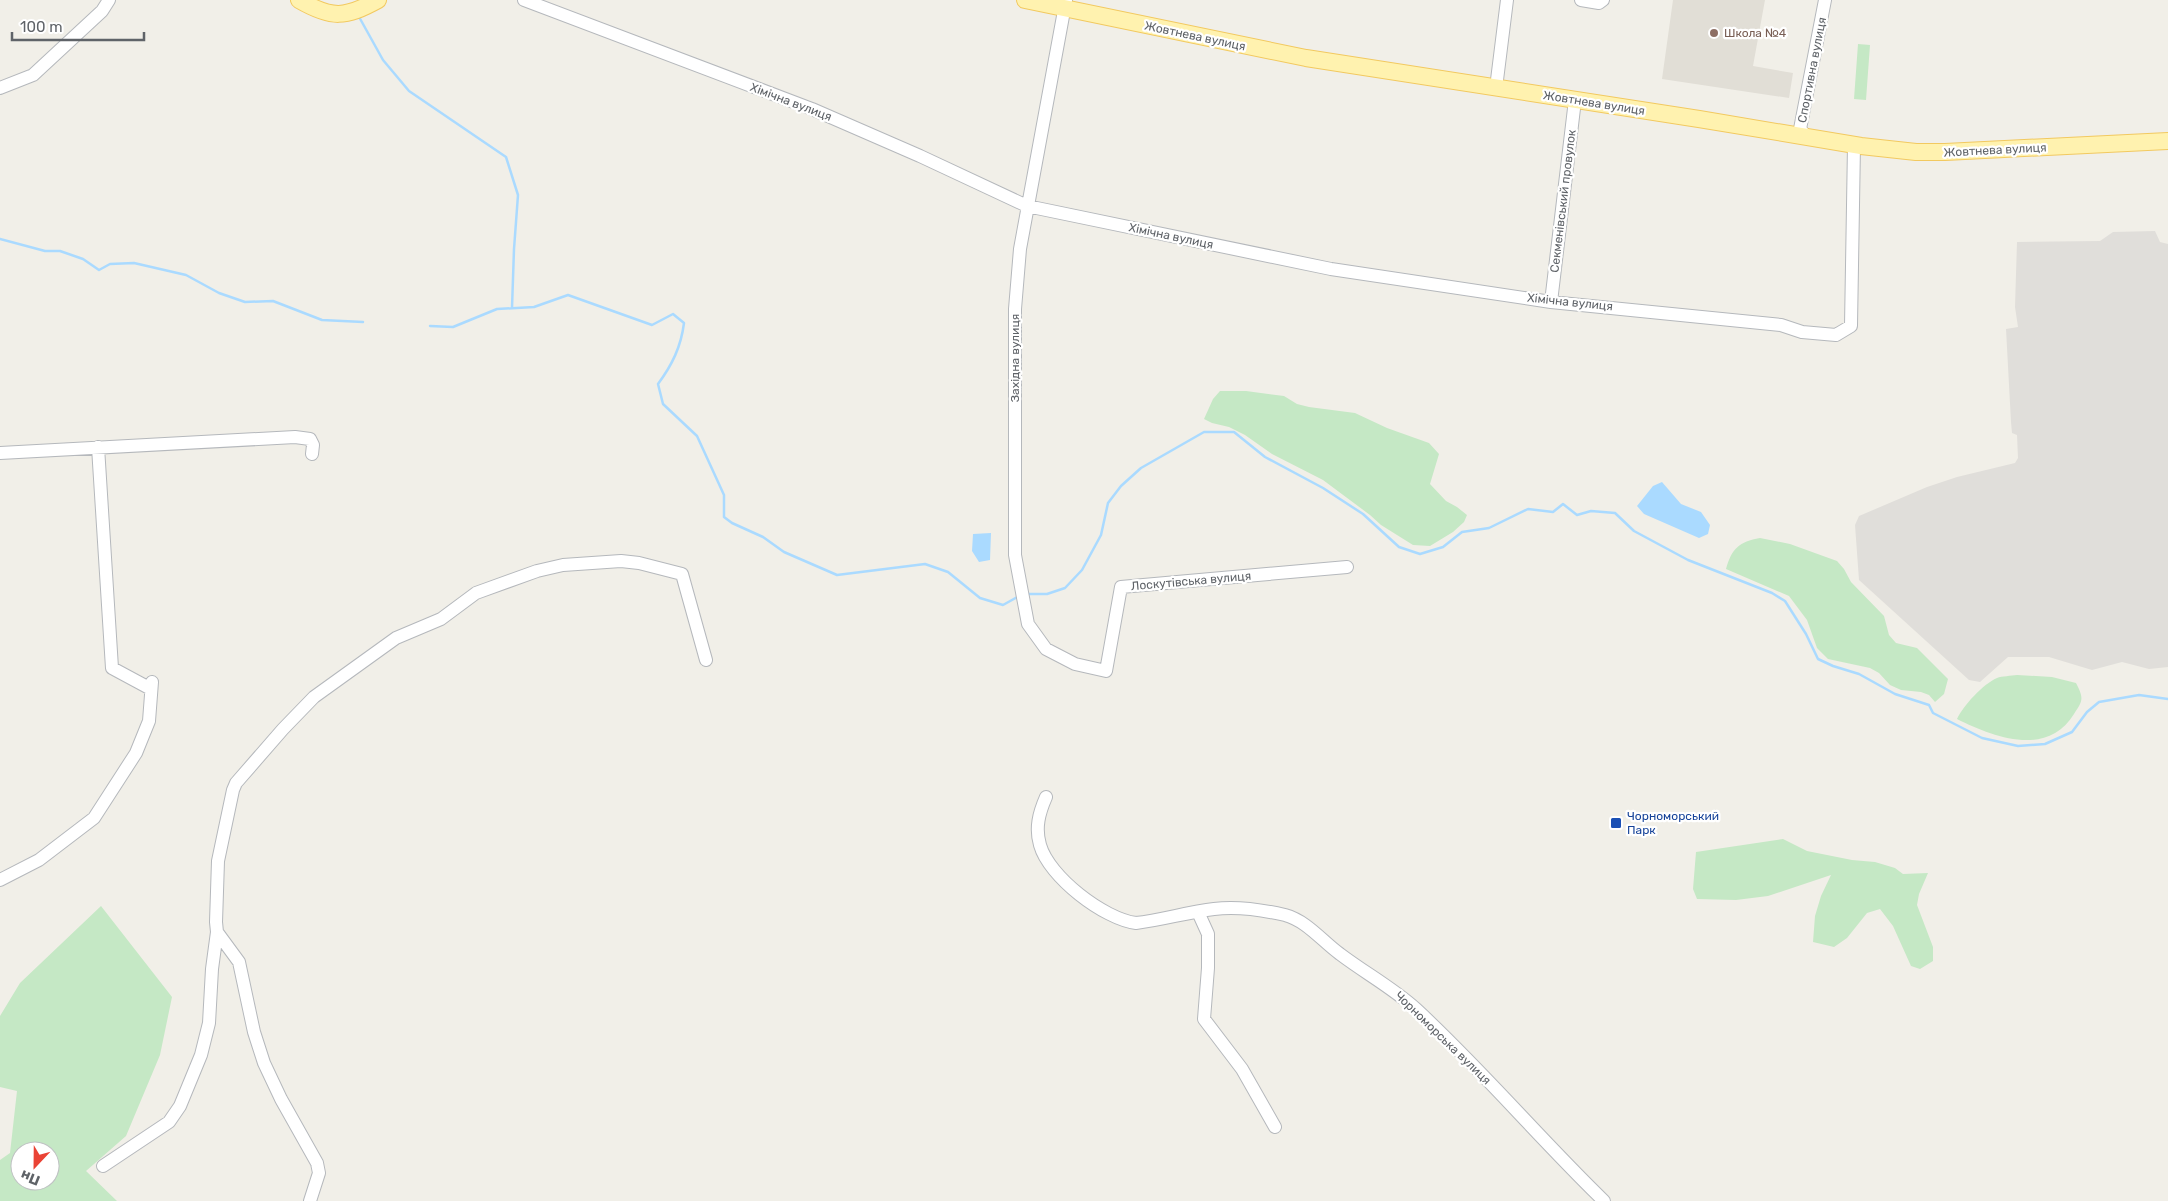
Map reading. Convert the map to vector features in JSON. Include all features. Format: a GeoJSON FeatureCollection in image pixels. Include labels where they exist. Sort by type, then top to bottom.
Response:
{"type":"FeatureCollection","features":[{"type":"Feature","properties":{"kind":"main road"},"geometry":{"type":"LineString","coordinates":[[299,0],[319,11],[334,15],[356,10],[378,0]]}},
{"type":"Feature","properties":{"kind":"main road","name":"Жовтнева вулиця"},"geometry":{"type":"LineString","coordinates":[[1025,0],[1065,4],[1306,58],[1854,145],[1916,152],[1945,152],[2168,141]]}},
{"type":"Feature","properties":{"kind":"street"},"geometry":{"type":"LineString","coordinates":[[0,88],[34,75],[94,18],[109,0]]}},
{"type":"Feature","properties":{"kind":"street","name":"Хімічна вулиця"},"geometry":{"type":"LineString","coordinates":[[524,0],[812,110],[920,156],[1027,206],[1331,269],[1551,302],[1781,325],[1802,332],[1836,335],[1851,326],[1854,145]]}},
{"type":"Feature","properties":{"kind":"street"},"geometry":{"type":"LineString","coordinates":[[1496,88],[1506,0]]}},
{"type":"Feature","properties":{"kind":"street"},"geometry":{"type":"LineString","coordinates":[[1581,0],[1599,3],[1603,0]]}},
{"type":"Feature","properties":{"kind":"street","name":"Спортивна вулиця"},"geometry":{"type":"LineString","coordinates":[[1807,137],[1800,128],[1825,0]]}},
{"type":"Feature","properties":{"kind":"street","name":"Західна вулиця"},"geometry":{"type":"LineString","coordinates":[[1065,4],[1020,249],[1015,309],[1014,555],[1028,624],[1046,649],[1075,664],[1106,671]]}},
{"type":"Feature","properties":{"kind":"street","name":"Секменівський провулок"},"geometry":{"type":"LineString","coordinates":[[1551,302],[1575,100]]}},
{"type":"Feature","properties":{"kind":"street"},"geometry":{"type":"LineString","coordinates":[[0,453],[305,437],[310,439],[313,445],[312,454]]}},
{"type":"Feature","properties":{"kind":"street"},"geometry":{"type":"LineString","coordinates":[[0,880],[39,860],[94,818],[136,753],[149,721],[151,686],[112,668],[98,448]]}},
{"type":"Feature","properties":{"kind":"street"},"geometry":{"type":"LineString","coordinates":[[103,1166],[170,1122],[180,1106],[201,1055],[209,1022],[212,969],[217,932],[218,862],[233,790],[246,770],[314,697],[396,638],[441,618],[476,593],[536,571],[563,565],[621,561],[682,574],[706,660]]}},
{"type":"Feature","properties":{"kind":"street","name":"Лоскутівська вулиця"},"geometry":{"type":"LineString","coordinates":[[1106,671],[1121,587],[1347,567]]}},
{"type":"Feature","properties":{"kind":"street","name":"Чорноморська вулиця"},"geometry":{"type":"LineString","coordinates":[[1046,797],[1040,812],[1037,831],[1041,848],[1062,877],[1100,910],[1120,919],[1136,923],[1215,909],[1234,908],[1295,918],[1323,942],[1397,993],[1416,1009],[1476,1068],[1604,1201]]}},
{"type":"Feature","properties":{"kind":"street"},"geometry":{"type":"LineString","coordinates":[[1198,912],[1208,934],[1208,968],[1204,1020],[1242,1069],[1275,1127]]}},
{"type":"Feature","properties":{"kind":"street"},"geometry":{"type":"LineString","coordinates":[[217,932],[239,962],[254,1032],[264,1063],[281,1099],[318,1164],[319,1173],[310,1201]]}},
{"type":"Feature","properties":{"kind":"shaded area","name":"Школа №4"},"geometry":{"type":"Polygon","coordinates":[[[1673,0],[1765,0],[1753,66],[1793,73],[1789,98],[1662,79],[1673,0]]]}},
{"type":"Feature","properties":{"kind":"shaded area"},"geometry":{"type":"Polygon","coordinates":[[[2155,231],[2160,242],[2168,244],[2168,667],[2149,669],[2122,662],[2092,670],[2049,657],[2008,657],[1980,682],[1969,680],[1859,580],[1855,525],[1859,516],[1927,487],[1957,477],[2015,463],[2018,458],[2017,435],[2012,433],[2006,329],[2018,327],[2015,307],[2017,242],[2100,241],[2113,232],[2155,231]]]}},
{"type":"Feature","properties":{"kind":"green space"},"geometry":{"type":"Polygon","coordinates":[[[1858,44],[1870,45],[1866,100],[1854,99],[1858,44]]]}},
{"type":"Feature","properties":{"kind":"green space"},"geometry":{"type":"Polygon","coordinates":[[[1220,391],[1246,391],[1284,396],[1297,404],[1309,407],[1355,413],[1387,428],[1429,443],[1439,454],[1430,484],[1446,501],[1467,515],[1464,522],[1453,532],[1430,546],[1413,545],[1381,525],[1323,480],[1272,454],[1245,435],[1229,427],[1204,419],[1213,399],[1220,391]]]}},
{"type":"Feature","properties":{"kind":"green space"},"geometry":{"type":"Polygon","coordinates":[[[1760,538],[1790,544],[1837,561],[1851,582],[1884,616],[1889,635],[1896,643],[1917,648],[1948,679],[1944,694],[1935,702],[1929,695],[1921,692],[1901,690],[1890,685],[1879,673],[1870,668],[1828,659],[1817,648],[1807,620],[1789,596],[1726,569],[1737,547],[1760,538]]]}},
{"type":"Feature","properties":{"kind":"green space"},"geometry":{"type":"Polygon","coordinates":[[[2017,675],[2052,677],[2076,683],[2080,692],[2081,702],[2063,728],[2049,736],[2035,740],[2019,740],[1987,732],[1957,719],[1969,702],[1986,685],[1999,677],[2017,675]]]}},
{"type":"Feature","properties":{"kind":"green space"},"geometry":{"type":"Polygon","coordinates":[[[1783,839],[1807,851],[1852,860],[1875,862],[1895,868],[1903,874],[1928,873],[1919,894],[1917,905],[1933,947],[1933,961],[1920,969],[1911,966],[1893,926],[1880,909],[1867,913],[1847,938],[1834,947],[1813,942],[1815,916],[1821,896],[1831,875],[1768,896],[1736,900],[1697,899],[1693,889],[1696,852],[1783,839]]]}},
{"type":"Feature","properties":{"kind":"green space"},"geometry":{"type":"Polygon","coordinates":[[[101,906],[172,997],[160,1055],[126,1136],[86,1171],[117,1201],[0,1201],[0,1160],[10,1153],[10,1191],[60,1191],[60,1141],[11,1141],[17,1091],[0,1087],[0,1016],[20,983],[101,906]]]}},
{"type":"Feature","properties":{"kind":"water"},"geometry":{"type":"Polygon","coordinates":[[[1662,482],[1681,504],[1701,512],[1710,525],[1708,534],[1699,538],[1644,514],[1637,506],[1653,486],[1662,482]]]}},
{"type":"Feature","properties":{"kind":"water"},"geometry":{"type":"Polygon","coordinates":[[[991,533],[990,560],[979,562],[972,551],[973,534],[991,533]]]}},
{"type":"Feature","properties":{"kind":"waterway"},"geometry":{"type":"LineString","coordinates":[[358,15],[383,60],[409,91],[506,157],[518,195],[512,308]]}},
{"type":"Feature","properties":{"kind":"waterway"},"geometry":{"type":"LineString","coordinates":[[0,239],[45,251],[60,251],[83,259],[99,270],[110,264],[134,263],[186,275],[219,293],[245,302],[273,301],[322,320],[363,322]]}},
{"type":"Feature","properties":{"kind":"waterway"},"geometry":{"type":"LineString","coordinates":[[430,326],[453,327],[497,309],[534,307],[568,295],[652,325],[673,314],[684,323],[681,340],[675,355],[668,370],[658,384],[663,404],[697,436],[724,495],[724,517],[732,523],[763,537],[784,552],[837,575],[925,564],[948,572],[980,598],[1003,605],[1019,596]]}},
{"type":"Feature","properties":{"kind":"waterway"},"geometry":{"type":"LineString","coordinates":[[1027,594],[1047,594],[1065,588],[1082,570],[1101,535],[1108,503],[1121,486],[1141,468],[1204,432],[1234,432],[1265,457],[1323,488],[1363,514],[1399,547],[1420,554],[1443,547],[1462,532],[1489,528],[1528,509],[1553,512],[1563,504],[1577,515],[1591,511],[1615,513],[1634,531],[1688,560],[1772,593],[1785,601],[1806,634],[1818,659],[1859,674],[1895,694],[1929,705],[1933,713],[1982,738],[2018,746],[2045,744],[2072,732],[2087,712],[2099,702],[2139,695],[2168,699]]}},
{"type":"Feature","properties":{"kind":"place","name":"Школа №4"},"geometry":{"type":"Point","coordinates":[1714,33]}},
{"type":"Feature","properties":{"kind":"place","name":"Чорноморський Парк"},"geometry":{"type":"Point","coordinates":[1616,823]}}]}
